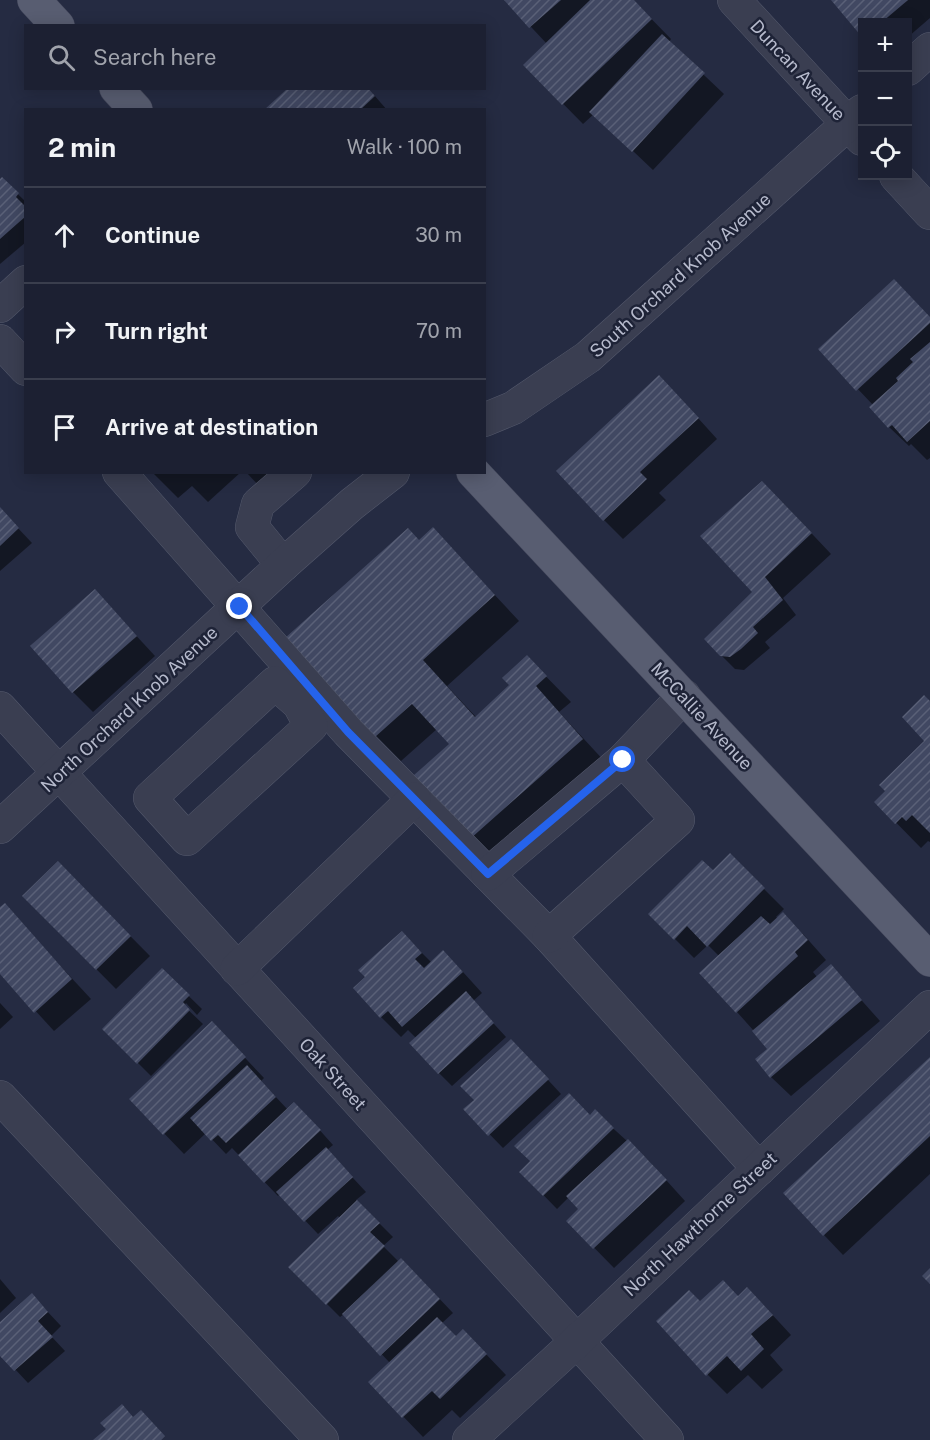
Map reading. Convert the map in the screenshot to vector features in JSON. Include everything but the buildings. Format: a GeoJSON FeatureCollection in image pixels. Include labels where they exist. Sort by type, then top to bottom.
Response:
{"type":"FeatureCollection","features":[{"type":"Feature","properties":{"kind":"main road"},"geometry":{"type":"LineString","coordinates":[[34,0],[56,24]]}},
{"type":"Feature","properties":{"kind":"main road"},"geometry":{"type":"LineString","coordinates":[[118,90],[134,108]]}},
{"type":"Feature","properties":{"kind":"main road","name":"McCallie Avenue"},"geometry":{"type":"LineString","coordinates":[[475,474],[930,960]]}},
{"type":"Feature","properties":{"kind":"street","name":"Duncan Avenue"},"geometry":{"type":"LineString","coordinates":[[734,0],[858,125]]}},
{"type":"Feature","properties":{"kind":"street"},"geometry":{"type":"LineString","coordinates":[[912,65],[930,49]]}},
{"type":"Feature","properties":{"kind":"street","name":"South Orchard Knob Avenue"},"geometry":{"type":"LineString","coordinates":[[486,419],[513,408],[588,357],[858,125]]}},
{"type":"Feature","properties":{"kind":"street"},"geometry":{"type":"LineString","coordinates":[[900,180],[930,213]]}},
{"type":"Feature","properties":{"kind":"street"},"geometry":{"type":"LineString","coordinates":[[0,306],[24,284]]}},
{"type":"Feature","properties":{"kind":"street"},"geometry":{"type":"LineString","coordinates":[[0,341],[24,367]]}},
{"type":"Feature","properties":{"kind":"street"},"geometry":{"type":"LineString","coordinates":[[121,474],[240,607],[307,699],[311,726],[187,839],[150,798],[276,683],[307,699],[348,732],[549,936],[759,1169]]}},
{"type":"Feature","properties":{"kind":"street"},"geometry":{"type":"LineString","coordinates":[[283,565],[252,527],[258,504],[293,474]]}},
{"type":"Feature","properties":{"kind":"street","name":"North Orchard Knob Avenue"},"geometry":{"type":"LineString","coordinates":[[0,827],[283,565],[352,504],[390,474]]}},
{"type":"Feature","properties":{"kind":"street"},"geometry":{"type":"LineString","coordinates":[[488,874],[623,760],[684,696]]}},
{"type":"Feature","properties":{"kind":"street","name":"Oak Street"},"geometry":{"type":"LineString","coordinates":[[0,708],[667,1440]]}},
{"type":"Feature","properties":{"kind":"street"},"geometry":{"type":"LineString","coordinates":[[549,936],[678,820],[623,760]]}},
{"type":"Feature","properties":{"kind":"street"},"geometry":{"type":"LineString","coordinates":[[237,969],[414,799]]}},
{"type":"Feature","properties":{"kind":"street"},"geometry":{"type":"LineString","coordinates":[[130,850],[169,819]]}},
{"type":"Feature","properties":{"kind":"street","name":"North Hawthorne Street"},"geometry":{"type":"LineString","coordinates":[[469,1440],[576,1342],[930,1007]]}},
{"type":"Feature","properties":{"kind":"street"},"geometry":{"type":"LineString","coordinates":[[0,1097],[322,1440]]}},
{"type":"Feature","properties":{"kind":"route"},"geometry":{"type":"LineString","coordinates":[[240,607],[348,732],[488,874],[623,760]]}}]}
